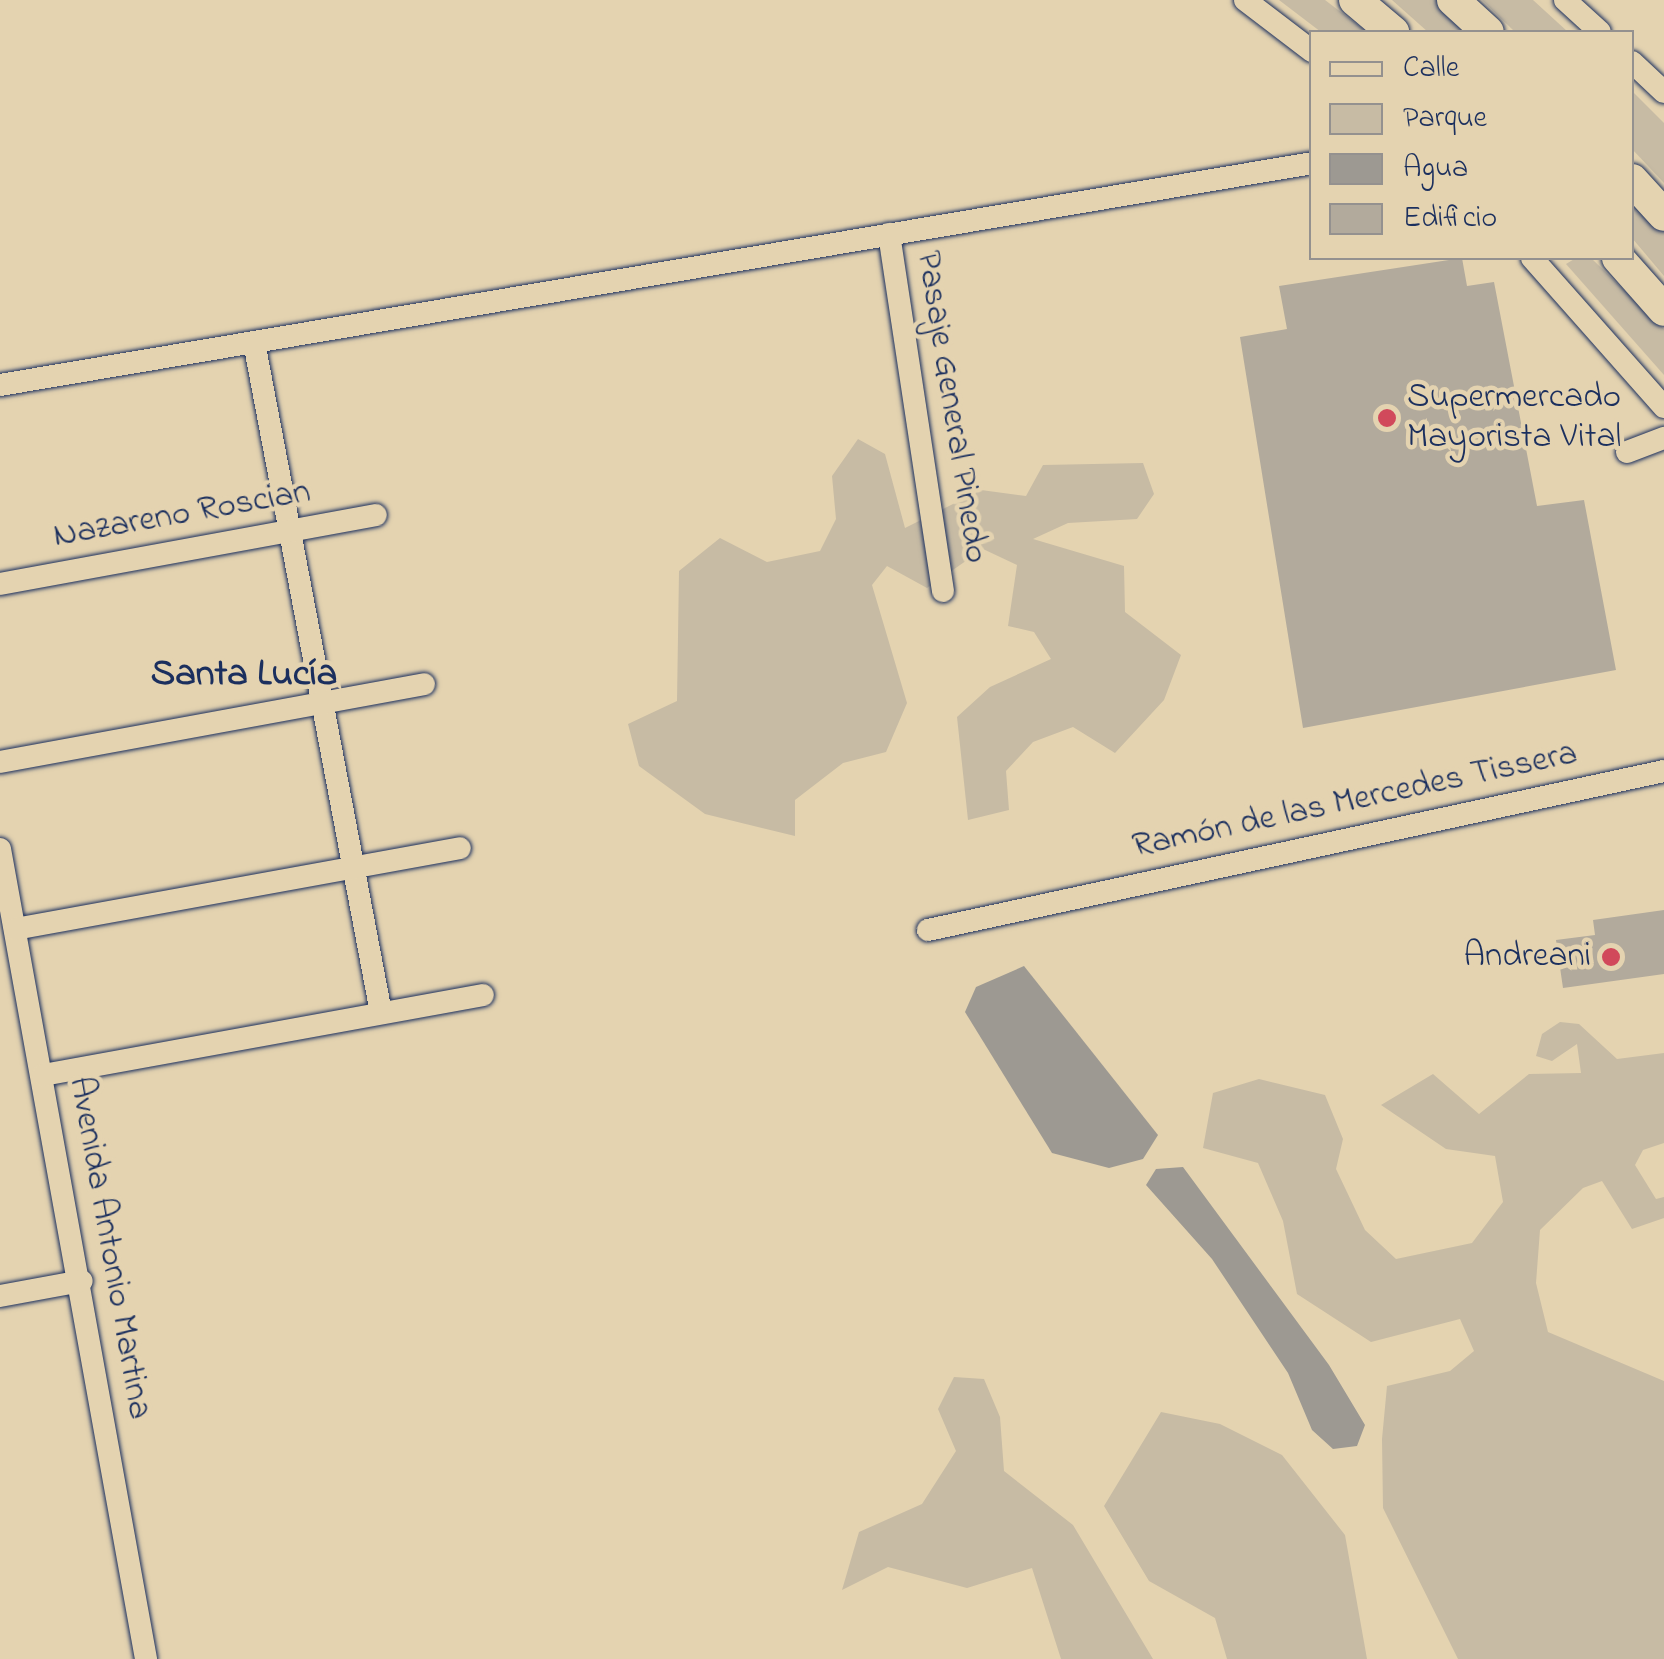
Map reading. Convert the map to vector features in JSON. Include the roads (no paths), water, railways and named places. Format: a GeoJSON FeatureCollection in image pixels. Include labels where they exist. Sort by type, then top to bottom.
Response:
{"type":"FeatureCollection","features":[{"type":"Feature","properties":{"kind":"highway"},"geometry":{"type":"LineString","coordinates":[[1355,0],[1391,30]]}},
{"type":"Feature","properties":{"kind":"highway"},"geometry":{"type":"LineString","coordinates":[[1453,0],[1486,30]]}},
{"type":"Feature","properties":{"kind":"highway"},"geometry":{"type":"LineString","coordinates":[[1634,182],[1664,216]]}},
{"type":"Feature","properties":{"kind":"highway"},"geometry":{"type":"LineString","coordinates":[[1620,260],[1664,310]]}},
{"type":"Feature","properties":{"kind":"street"},"geometry":{"type":"LineString","coordinates":[[1246,0],[1309,49]]}},
{"type":"Feature","properties":{"kind":"street"},"geometry":{"type":"LineString","coordinates":[[1565,0],[1598,30]]}},
{"type":"Feature","properties":{"kind":"street"},"geometry":{"type":"LineString","coordinates":[[1634,64],[1664,92]]}},
{"type":"Feature","properties":{"kind":"street"},"geometry":{"type":"LineString","coordinates":[[0,384],[1309,164]]}},
{"type":"Feature","properties":{"kind":"street","name":"Pasaje General Pinedo"},"geometry":{"type":"LineString","coordinates":[[889,234],[944,590]]}},
{"type":"Feature","properties":{"kind":"street"},"geometry":{"type":"LineString","coordinates":[[1534,260],[1664,407]]}},
{"type":"Feature","properties":{"kind":"street"},"geometry":{"type":"LineString","coordinates":[[254,342],[381,1013]]}},
{"type":"Feature","properties":{"kind":"street"},"geometry":{"type":"LineString","coordinates":[[1627,452],[1664,438]]}},
{"type":"Feature","properties":{"kind":"street","name":"Nazareno Roscian"},"geometry":{"type":"LineString","coordinates":[[0,584],[376,515]]}},
{"type":"Feature","properties":{"kind":"street"},"geometry":{"type":"LineString","coordinates":[[0,762],[424,684]]}},
{"type":"Feature","properties":{"kind":"street","name":"Ramón de las Mercedes Tissera"},"geometry":{"type":"LineString","coordinates":[[928,930],[1664,771]]}},
{"type":"Feature","properties":{"kind":"street"},"geometry":{"type":"LineString","coordinates":[[15,929],[460,848]]}},
{"type":"Feature","properties":{"kind":"street","name":"Avenida Antonio Martina"},"geometry":{"type":"LineString","coordinates":[[0,850],[82,1281],[146,1659]]}},
{"type":"Feature","properties":{"kind":"street"},"geometry":{"type":"LineString","coordinates":[[43,1076],[484,994]]}},
{"type":"Feature","properties":{"kind":"street"},"geometry":{"type":"LineString","coordinates":[[0,1296],[82,1281]]}},
{"type":"Feature","properties":{"kind":"water"},"geometry":{"type":"Polygon","coordinates":[[[1024,966],[1158,1135],[1143,1159],[1109,1168],[1052,1153],[965,1012],[976,987],[1024,966]]]}},
{"type":"Feature","properties":{"kind":"water"},"geometry":{"type":"Polygon","coordinates":[[[1183,1167],[1329,1365],[1365,1425],[1357,1446],[1333,1449],[1312,1430],[1288,1373],[1212,1259],[1146,1185],[1156,1169],[1183,1167]]]}},
{"type":"Feature","properties":{"kind":"place","name":"Supermercado Mayorista Vital"},"geometry":{"type":"Point","coordinates":[1387,418]}},
{"type":"Feature","properties":{"kind":"place","name":"Andreani"},"geometry":{"type":"Point","coordinates":[1611,957]}},
{"type":"Feature","properties":{"kind":"district","name":"Santa Lucía"},"geometry":{"type":"Point","coordinates":[244,676]}}]}
